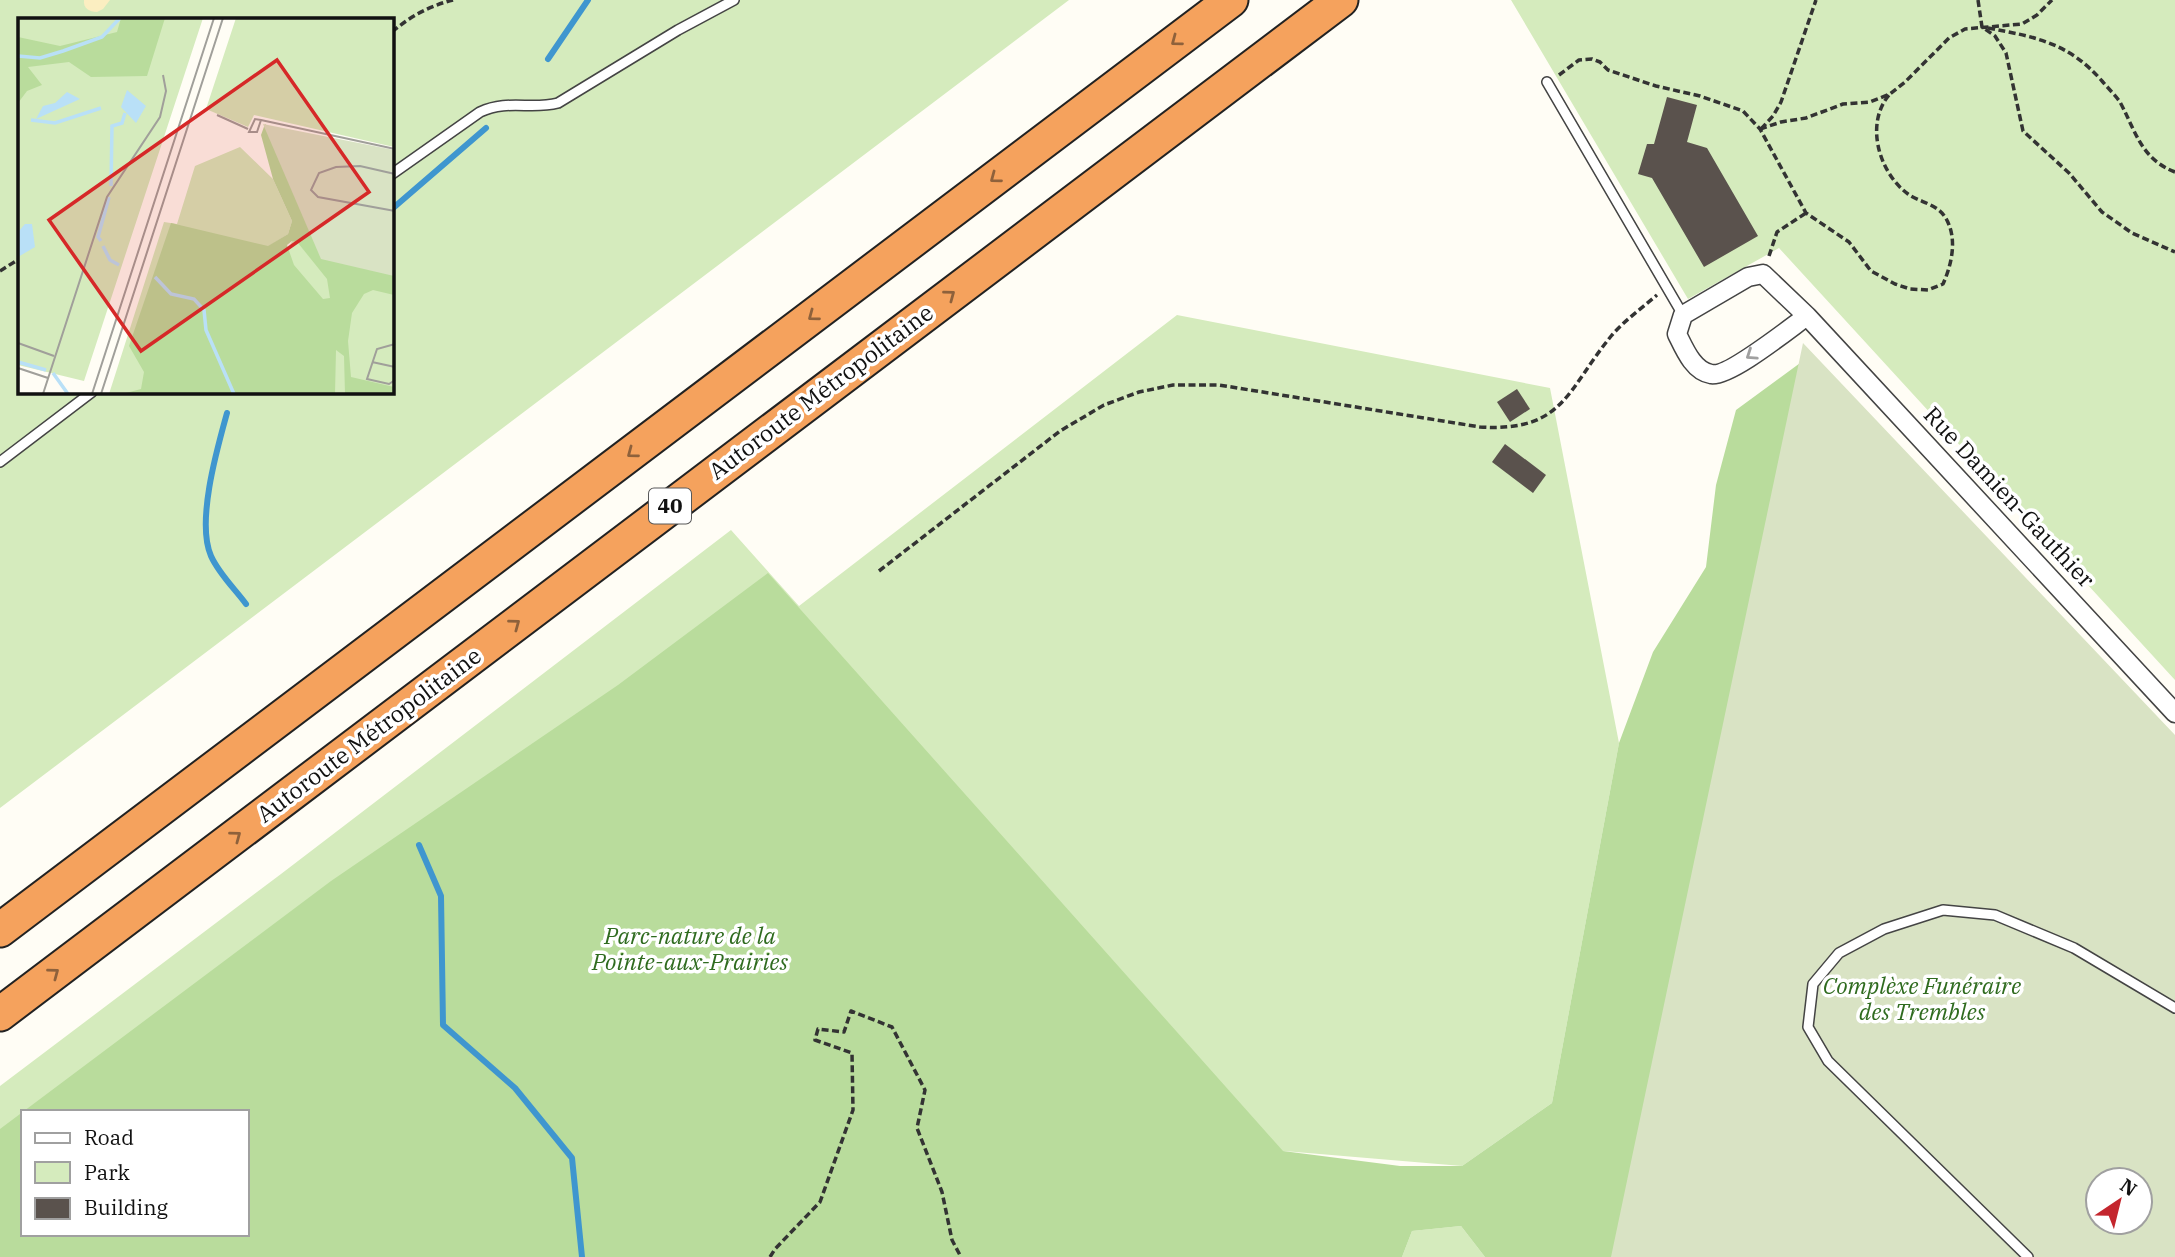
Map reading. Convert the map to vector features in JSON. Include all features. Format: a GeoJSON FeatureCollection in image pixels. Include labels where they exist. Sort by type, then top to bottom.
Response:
{"type":"FeatureCollection","features":[{"type":"Feature","properties":{"kind":"highway"},"geometry":{"type":"LineString","coordinates":[[0,930],[1231,0]]}},
{"type":"Feature","properties":{"kind":"highway","name":"Autoroute Métropolitaine"},"geometry":{"type":"LineString","coordinates":[[0,1014],[1341,0]]}},
{"type":"Feature","properties":{"kind":"street"},"geometry":{"type":"LineString","coordinates":[[1763,274],[1748,277],[1683,315],[1677,334],[1696,366],[1711,374],[1723,373],[1749,358],[1807,316]]}},
{"type":"Feature","properties":{"kind":"street","name":"Rue Damien-Gauthier"},"geometry":{"type":"LineString","coordinates":[[1763,274],[1807,316],[2175,713]]}},
{"type":"Feature","properties":{"kind":"lane"},"geometry":{"type":"LineString","coordinates":[[394,173],[480,112],[491,107],[512,104],[540,106],[558,103],[678,30],[734,0]]}},
{"type":"Feature","properties":{"kind":"lane"},"geometry":{"type":"LineString","coordinates":[[1547,82],[1683,315]]}},
{"type":"Feature","properties":{"kind":"lane"},"geometry":{"type":"LineString","coordinates":[[0,462],[89,394]]}},
{"type":"Feature","properties":{"kind":"lane"},"geometry":{"type":"LineString","coordinates":[[2028,1257],[1828,1061],[1808,1027],[1813,984],[1839,953],[1884,929],[1943,910],[1995,915],[2074,948],[2175,1008]]}},
{"type":"Feature","properties":{"kind":"path"},"geometry":{"type":"LineString","coordinates":[[394,30],[411,16],[453,0]]}},
{"type":"Feature","properties":{"kind":"path"},"geometry":{"type":"LineString","coordinates":[[1760,129],[1773,116],[1781,102],[1816,0]]}},
{"type":"Feature","properties":{"kind":"path"},"geometry":{"type":"LineString","coordinates":[[1978,0],[1982,27],[1996,36],[2006,53],[2023,131],[2069,173],[2108,217],[2132,233],[2175,252]]}},
{"type":"Feature","properties":{"kind":"path"},"geometry":{"type":"LineString","coordinates":[[1547,82],[1579,60],[1592,59],[1608,70],[1743,111],[1760,129],[1806,213],[1849,242],[1871,271],[1895,284],[1910,289],[1928,290],[1943,284],[1951,265],[1953,245],[1944,215],[1909,194],[1891,177],[1881,160],[1877,117],[1883,102],[1949,38],[1965,29],[2022,24],[2037,15],[2052,0]]}},
{"type":"Feature","properties":{"kind":"path"},"geometry":{"type":"LineString","coordinates":[[1982,27],[2036,37],[2068,50],[2088,64],[2118,100],[2147,155],[2175,172]]}},
{"type":"Feature","properties":{"kind":"path"},"geometry":{"type":"LineString","coordinates":[[1760,129],[1806,118],[1843,103],[1870,102],[1890,94]]}},
{"type":"Feature","properties":{"kind":"path"},"geometry":{"type":"LineString","coordinates":[[1763,274],[1777,232],[1806,213]]}},
{"type":"Feature","properties":{"kind":"path"},"geometry":{"type":"LineString","coordinates":[[0,271],[18,260]]}},
{"type":"Feature","properties":{"kind":"path"},"geometry":{"type":"LineString","coordinates":[[879,571],[1060,431],[1104,405],[1139,392],[1173,385],[1219,385],[1480,427],[1504,429],[1542,420],[1562,404],[1615,331],[1666,287]]}},
{"type":"Feature","properties":{"kind":"path"},"geometry":{"type":"LineString","coordinates":[[770,1257],[820,1202],[853,1110],[852,1054],[815,1040],[818,1028],[844,1032],[852,1011],[892,1027],[925,1090],[917,1128],[942,1192],[952,1240],[961,1257]]}},
{"type":"Feature","properties":{"kind":"green space"},"geometry":{"type":"Polygon","coordinates":[[[0,0],[1069,0],[0,808],[0,0]]]}},
{"type":"Feature","properties":{"kind":"green space"},"geometry":{"type":"Polygon","coordinates":[[[1511,0],[2175,0],[2175,680],[1779,248],[1688,299],[1511,0]]]}},
{"type":"Feature","properties":{"kind":"green space"},"geometry":{"type":"Polygon","coordinates":[[[1177,315],[1550,388],[1619,743],[1552,1103],[1462,1166],[1284,1151],[0,1257],[0,1086],[731,530],[799,606],[1177,315]]]}},
{"type":"Feature","properties":{"kind":"green space","name":"Complèxe Funéraire des Trembles"},"geometry":{"type":"Polygon","coordinates":[[[1803,343],[2175,735],[2175,1257],[1611,1257],[1803,343]]]}},
{"type":"Feature","properties":{"kind":"green space","name":"Parc-nature de la Pointe-aux-Prairies"},"geometry":{"type":"Polygon","coordinates":[[[1811,355],[1776,1257],[1485,1257],[1461,1226],[1412,1231],[1402,1257],[0,1257],[0,1129],[21,1113],[21,1236],[248,1236],[248,1110],[25,1110],[331,881],[618,685],[768,573],[1283,1151],[1400,1166],[1462,1166],[1552,1103],[1619,743],[1653,652],[1706,567],[1716,485],[1736,410],[1811,355]]]}},
{"type":"Feature","properties":{"kind":"green space"},"geometry":{"type":"Polygon","coordinates":[[[1461,1226],[1485,1257],[1402,1257],[1412,1231],[1461,1226]]]}},
{"type":"Feature","properties":{"kind":"sand"},"geometry":{"type":"Polygon","coordinates":[[[84,0],[110,0],[97,12],[84,5],[84,0]]]}},
{"type":"Feature","properties":{"kind":"building"},"geometry":{"type":"Polygon","coordinates":[[[1667,97],[1697,105],[1687,142],[1707,148],[1758,236],[1704,267],[1652,178],[1638,174],[1647,144],[1654,144],[1667,97]]]}},
{"type":"Feature","properties":{"kind":"building"},"geometry":{"type":"Polygon","coordinates":[[[1517,389],[1530,409],[1510,422],[1497,402],[1517,389]]]}},
{"type":"Feature","properties":{"kind":"building"},"geometry":{"type":"Polygon","coordinates":[[[1505,444],[1546,475],[1533,493],[1492,462],[1505,444]]]}},
{"type":"Feature","properties":{"kind":"waterway"},"geometry":{"type":"LineString","coordinates":[[548,59],[588,0]]}},
{"type":"Feature","properties":{"kind":"waterway"},"geometry":{"type":"LineString","coordinates":[[394,207],[486,128]]}},
{"type":"Feature","properties":{"kind":"waterway"},"geometry":{"type":"LineString","coordinates":[[227,413],[210,485],[207,542],[218,569],[246,604]]}},
{"type":"Feature","properties":{"kind":"waterway"},"geometry":{"type":"LineString","coordinates":[[419,845],[441,896],[443,1025],[515,1088],[572,1158],[582,1257]]}}]}
